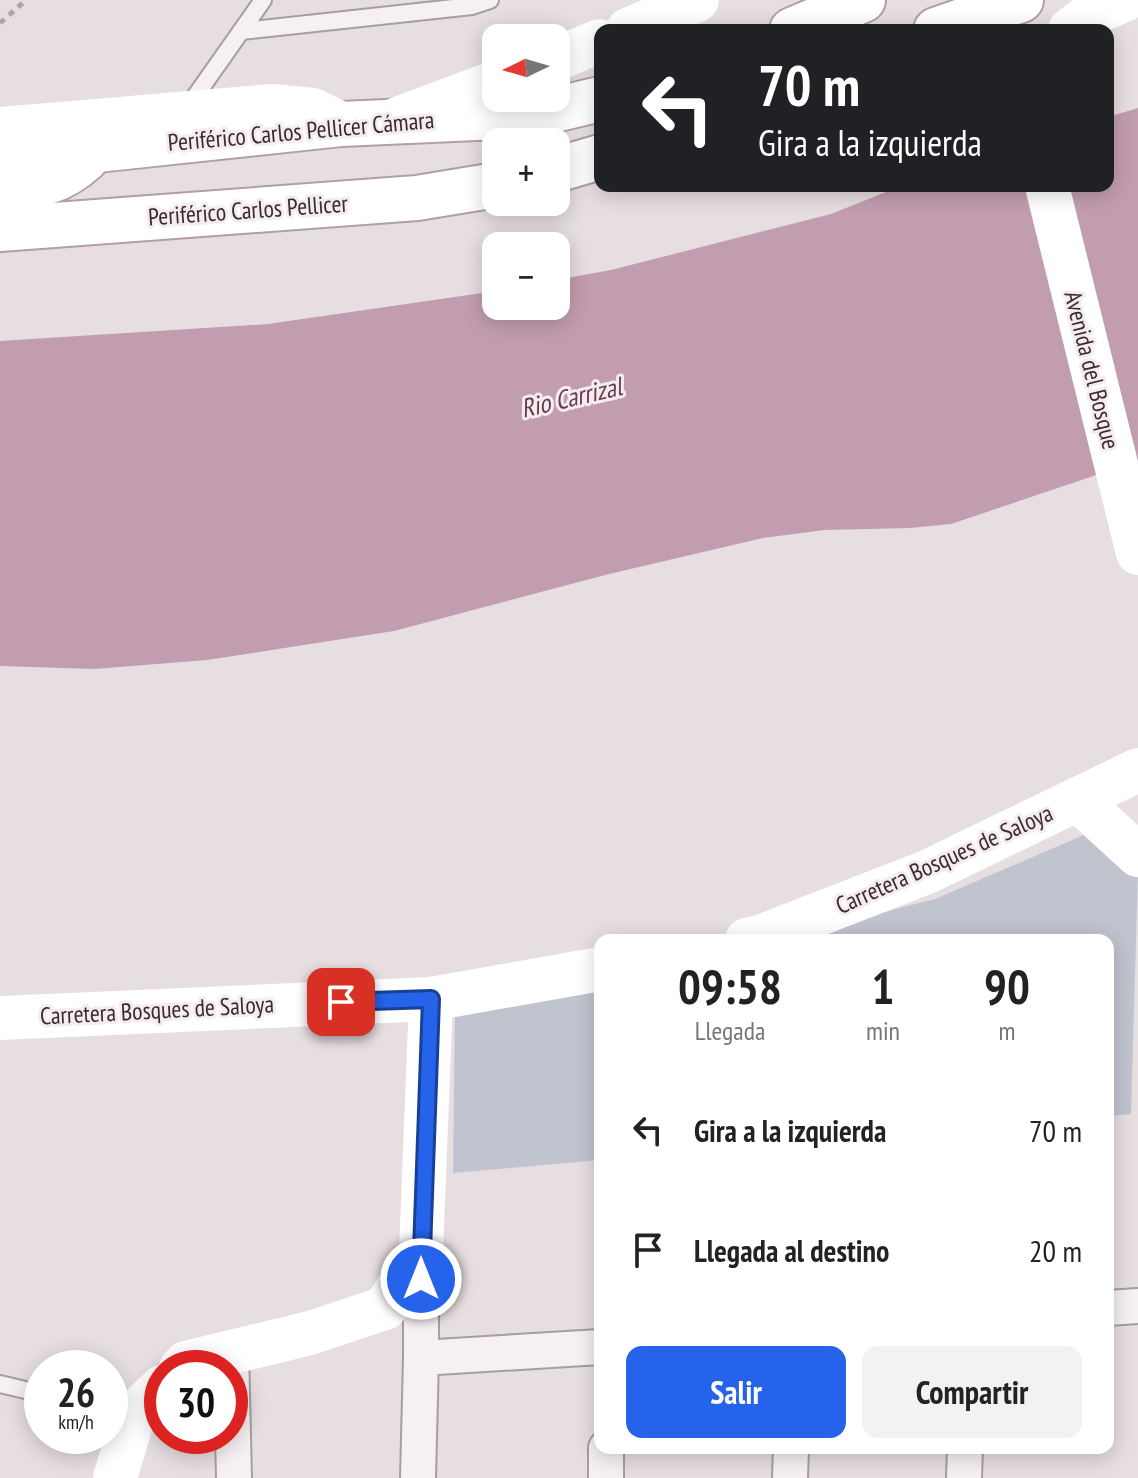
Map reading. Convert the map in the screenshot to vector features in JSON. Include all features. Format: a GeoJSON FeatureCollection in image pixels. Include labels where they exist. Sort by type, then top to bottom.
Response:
{"type":"FeatureCollection","features":[{"type":"Feature","properties":{"kind":"main road"},"geometry":{"type":"LineString","coordinates":[[642,24],[697,0]]}},
{"type":"Feature","properties":{"kind":"main road"},"geometry":{"type":"LineString","coordinates":[[806,24],[863,0]]}},
{"type":"Feature","properties":{"kind":"main road"},"geometry":{"type":"LineString","coordinates":[[953,24],[1021,0]]}},
{"type":"Feature","properties":{"kind":"main road"},"geometry":{"type":"LineString","coordinates":[[1078,24],[1089,15],[1124,0]]}},
{"type":"Feature","properties":{"kind":"main road"},"geometry":{"type":"LineString","coordinates":[[570,53],[594,43]]}},
{"type":"Feature","properties":{"kind":"main road"},"geometry":{"type":"LineString","coordinates":[[388,122],[482,87]]}},
{"type":"Feature","properties":{"kind":"main road","name":"Periférico Carlos Pellicer Cámara"},"geometry":{"type":"LineString","coordinates":[[0,157],[341,124],[537,113],[594,100]]}},
{"type":"Feature","properties":{"kind":"main road"},"geometry":{"type":"LineString","coordinates":[[0,129],[272,106],[313,110],[341,124]]}},
{"type":"Feature","properties":{"kind":"main road"},"geometry":{"type":"LineString","coordinates":[[0,189],[33,186],[67,176],[97,150]]}},
{"type":"Feature","properties":{"kind":"main road"},"geometry":{"type":"LineString","coordinates":[[570,166],[594,159]]}},
{"type":"Feature","properties":{"kind":"main road"},"geometry":{"type":"LineString","coordinates":[[570,177],[594,173]]}},
{"type":"Feature","properties":{"kind":"main road","name":"Periférico Carlos Pellicer"},"geometry":{"type":"LineString","coordinates":[[0,229],[417,198],[482,188]]}},
{"type":"Feature","properties":{"kind":"main road","name":"Avenida del Bosque"},"geometry":{"type":"LineString","coordinates":[[1048,192],[1138,553]]}},
{"type":"Feature","properties":{"kind":"main road","name":"Avenida del Bosque"},"geometry":{"type":"LineString","coordinates":[[1075,192],[1138,461]]}},
{"type":"Feature","properties":{"kind":"main road","name":"Carretera Bosques de Saloya"},"geometry":{"type":"LineString","coordinates":[[768,934],[927,872],[1138,770]]}},
{"type":"Feature","properties":{"kind":"main road"},"geometry":{"type":"LineString","coordinates":[[1078,800],[1138,855]]}},
{"type":"Feature","properties":{"kind":"main road","name":"Carretera Bosques de Saloya"},"geometry":{"type":"LineString","coordinates":[[0,1018],[431,999],[594,970]]}},
{"type":"Feature","properties":{"kind":"main road"},"geometry":{"type":"LineString","coordinates":[[239,1350],[310,1333],[385,1308],[421,1252],[431,999]]}},
{"type":"Feature","properties":{"kind":"main road"},"geometry":{"type":"LineString","coordinates":[[115,1478],[139,1404]]}},
{"type":"Feature","properties":{"kind":"street"},"geometry":{"type":"LineString","coordinates":[[418,1478],[421,1252]]}},
{"type":"Feature","properties":{"kind":"street"},"geometry":{"type":"LineString","coordinates":[[1114,1308],[1138,1306]]}},
{"type":"Feature","properties":{"kind":"street"},"geometry":{"type":"LineString","coordinates":[[421,1358],[594,1347]]}},
{"type":"Feature","properties":{"kind":"street"},"geometry":{"type":"LineString","coordinates":[[233,1454],[234,1478]]}},
{"type":"Feature","properties":{"kind":"street"},"geometry":{"type":"LineString","coordinates":[[606,1454],[606,1478]]}},
{"type":"Feature","properties":{"kind":"street"},"geometry":{"type":"LineString","coordinates":[[790,1478],[791,1454]]}},
{"type":"Feature","properties":{"kind":"street"},"geometry":{"type":"LineString","coordinates":[[964,1478],[965,1454]]}},
{"type":"Feature","properties":{"kind":"lane"},"geometry":{"type":"LineString","coordinates":[[184,113],[263,0]]}},
{"type":"Feature","properties":{"kind":"lane"},"geometry":{"type":"LineString","coordinates":[[242,31],[472,6],[490,0]]}},
{"type":"Feature","properties":{"kind":"lane"},"geometry":{"type":"LineString","coordinates":[[0,1384],[24,1390]]}},
{"type":"Feature","properties":{"kind":"path"},"geometry":{"type":"LineString","coordinates":[[0,23],[26,0]]}},
{"type":"Feature","properties":{"kind":"shaded area"},"geometry":{"type":"Polygon","coordinates":[[[1093,831],[1138,870],[1131,1114],[1114,1115],[1114,934],[798,934],[935,899],[1093,831]]]}},
{"type":"Feature","properties":{"kind":"shaded area"},"geometry":{"type":"Polygon","coordinates":[[[594,982],[594,1161],[453,1173],[455,1007],[594,982]]]}},
{"type":"Feature","properties":{"kind":"water","name":"Rio Carrizal"},"geometry":{"type":"Polygon","coordinates":[[[1138,108],[1138,461],[951,524],[824,530],[763,538],[609,574],[394,631],[207,660],[94,669],[0,666],[0,341],[268,324],[482,293],[482,320],[570,320],[570,277],[611,270],[831,214],[886,192],[1114,192],[1114,115],[1138,108]]]}},
{"type":"Feature","properties":{"kind":"route"},"geometry":{"type":"LineString","coordinates":[[341,1002],[431,999],[421,1279]]}}]}
